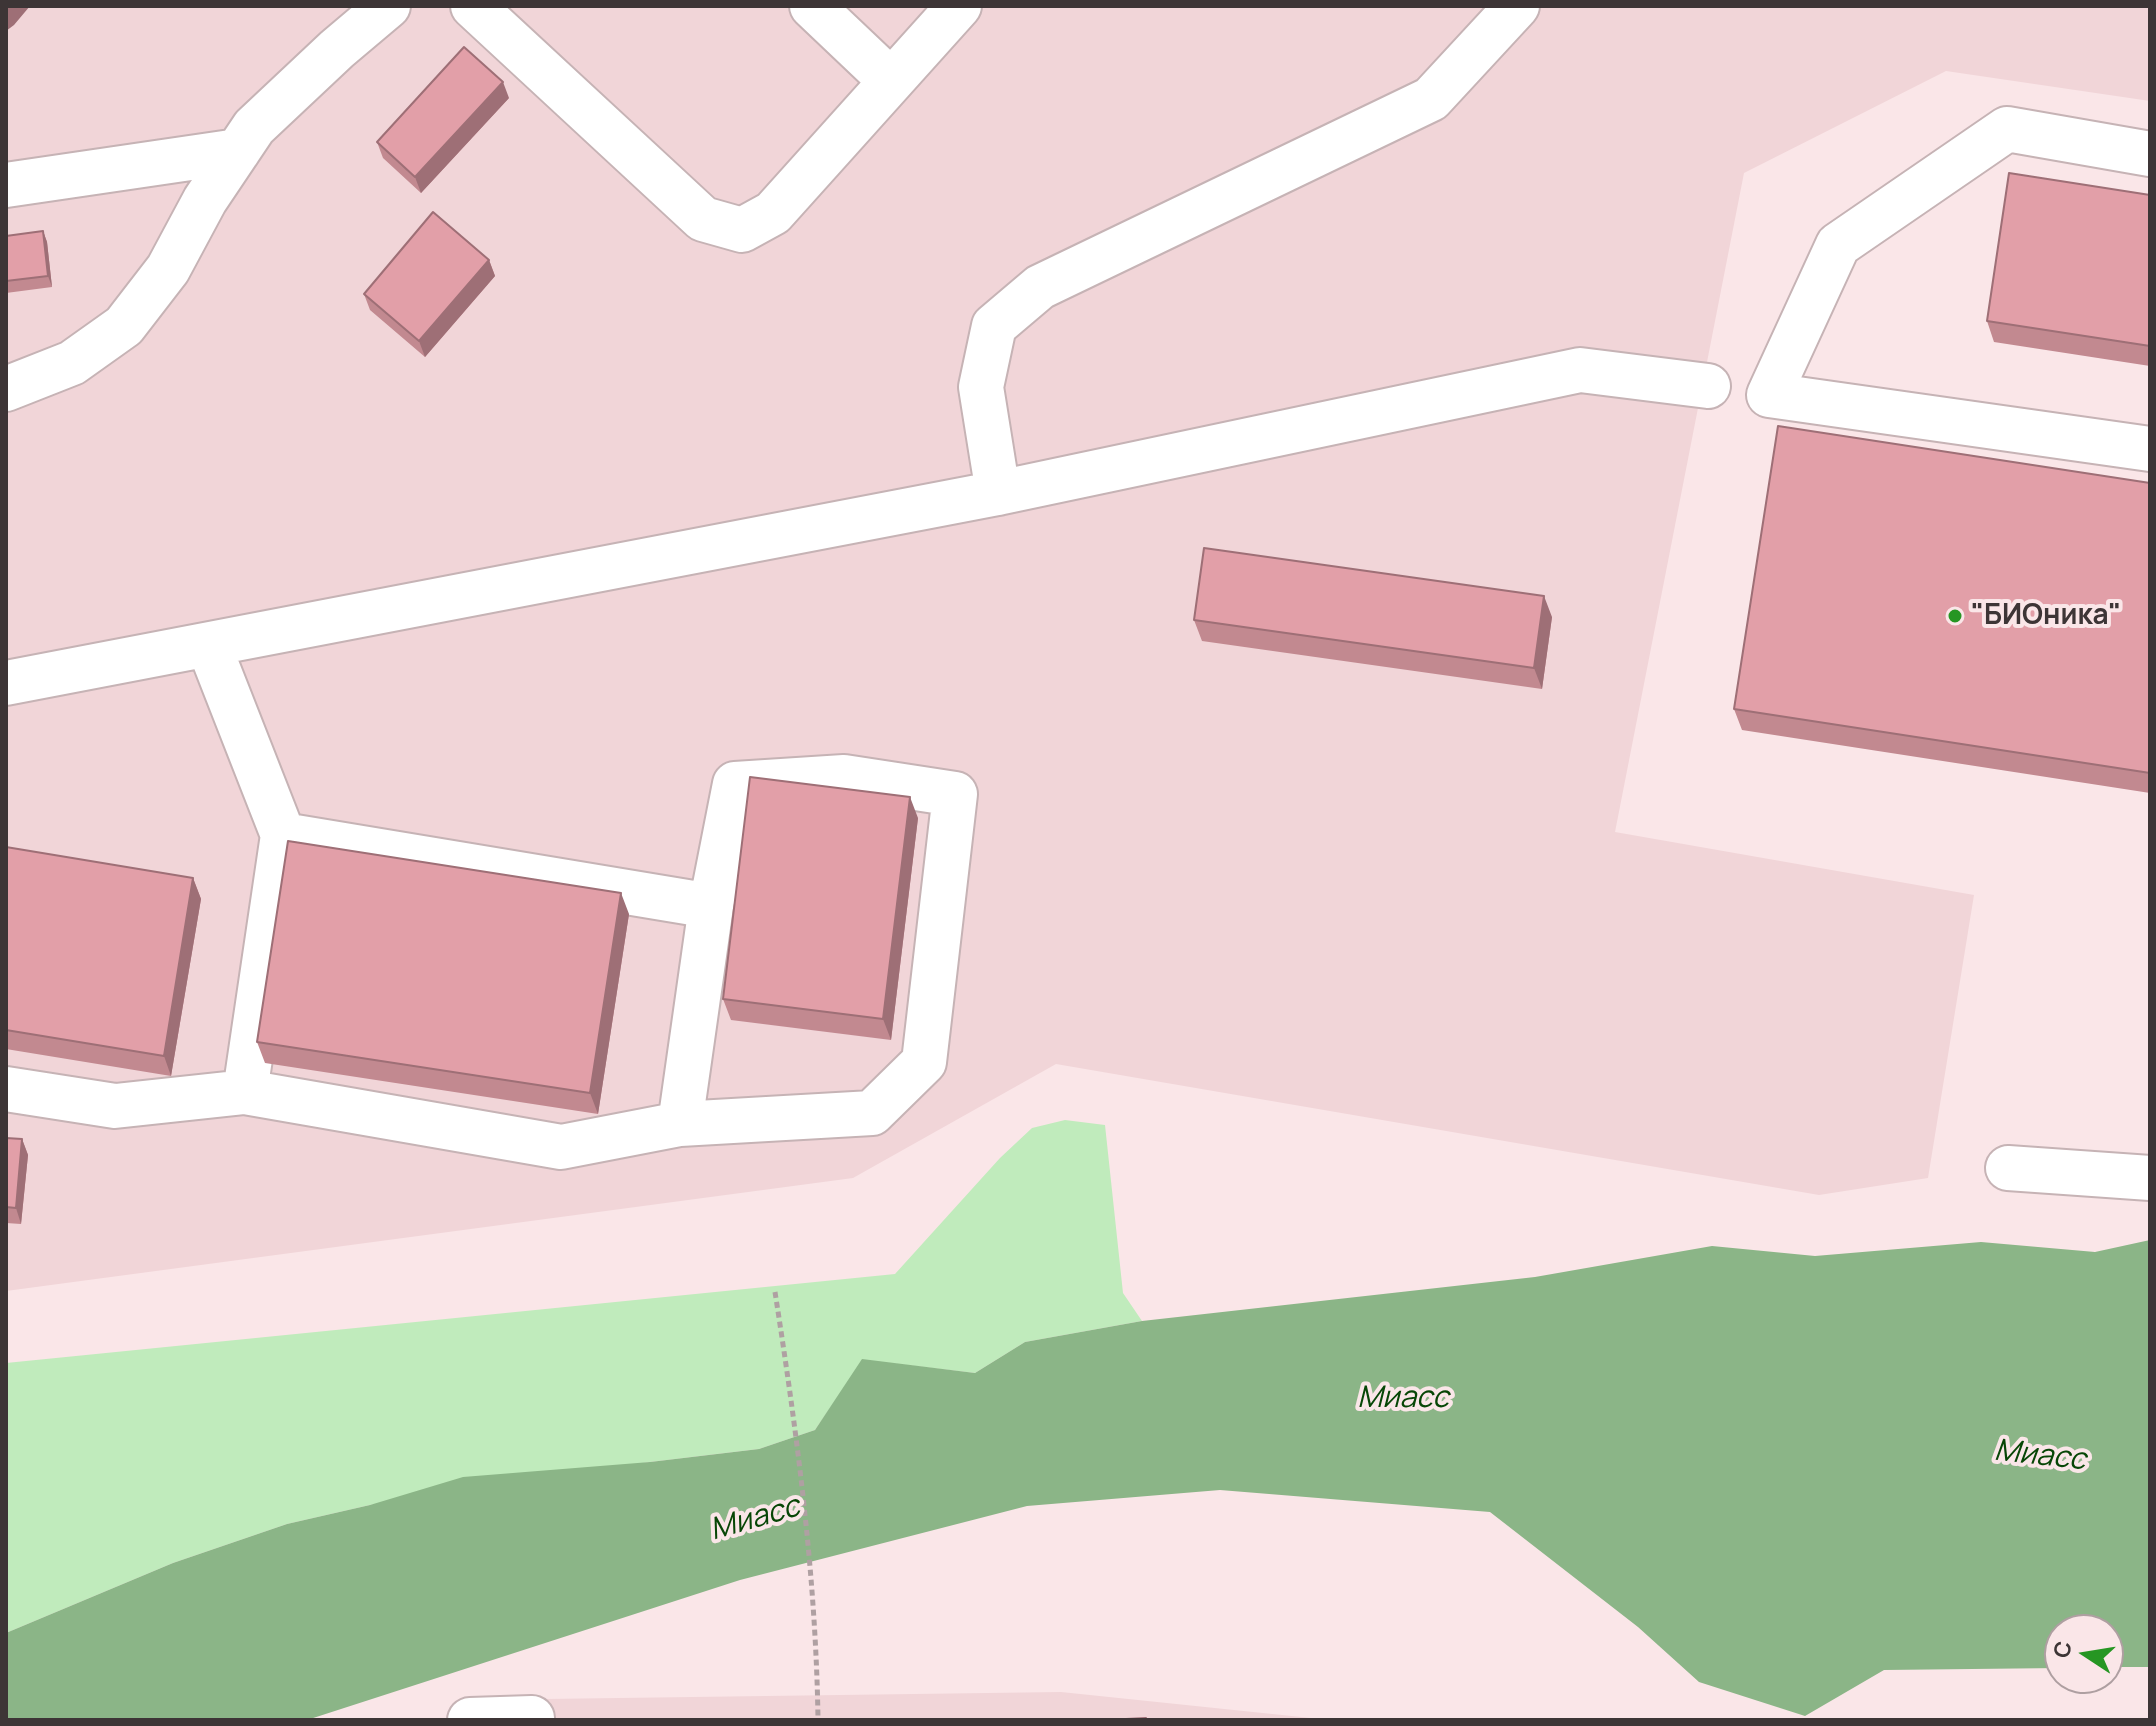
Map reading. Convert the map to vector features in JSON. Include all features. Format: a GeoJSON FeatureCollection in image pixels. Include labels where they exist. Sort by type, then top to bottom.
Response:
{"type":"FeatureCollection","features":[{"type":"Feature","properties":{"kind":"lane"},"geometry":{"type":"LineString","coordinates":[[6,389],[72,363],[124,326],[168,269],[205,200],[254,127],[388,6]]}},
{"type":"Feature","properties":{"kind":"lane"},"geometry":{"type":"LineString","coordinates":[[473,6],[703,219],[742,230],[773,213],[959,6]]}},
{"type":"Feature","properties":{"kind":"lane"},"geometry":{"type":"LineString","coordinates":[[812,6],[891,81]]}},
{"type":"Feature","properties":{"kind":"lane"},"geometry":{"type":"LineString","coordinates":[[998,493],[981,387],[994,326],[1040,287],[1431,99],[1517,6]]}},
{"type":"Feature","properties":{"kind":"lane"},"geometry":{"type":"LineString","coordinates":[[2150,154],[2007,129],[1838,245],[1769,395],[2150,449]]}},
{"type":"Feature","properties":{"kind":"lane"},"geometry":{"type":"LineString","coordinates":[[6,185],[238,151]]}},
{"type":"Feature","properties":{"kind":"lane"},"geometry":{"type":"LineString","coordinates":[[6,683],[998,493],[1580,370],[1708,386]]}},
{"type":"Feature","properties":{"kind":"lane"},"geometry":{"type":"LineString","coordinates":[[209,646],[283,835],[245,1092]]}},
{"type":"Feature","properties":{"kind":"lane"},"geometry":{"type":"LineString","coordinates":[[6,1089],[115,1106],[245,1092],[561,1147],[680,1124],[872,1113],[924,1062],[955,794],[844,777],[735,784],[711,906],[680,1124]]}},
{"type":"Feature","properties":{"kind":"lane"},"geometry":{"type":"LineString","coordinates":[[283,835],[711,906]]}},
{"type":"Feature","properties":{"kind":"lane"},"geometry":{"type":"LineString","coordinates":[[2008,1168],[2150,1178]]}},
{"type":"Feature","properties":{"kind":"lane"},"geometry":{"type":"LineString","coordinates":[[470,1720],[532,1718]]}},
{"type":"Feature","properties":{"kind":"path"},"geometry":{"type":"LineString","coordinates":[[775,1292],[788,1375],[816,1634],[818,1720]]}},
{"type":"Feature","properties":{"kind":"shaded area"},"geometry":{"type":"Polygon","coordinates":[[[6,6],[2150,6],[2150,101],[1946,71],[1744,173],[1615,832],[1974,895],[1928,1178],[1819,1195],[1056,1064],[853,1178],[6,1291],[6,6]]]}},
{"type":"Feature","properties":{"kind":"shaded area"},"geometry":{"type":"Polygon","coordinates":[[[1065,1120],[1105,1125],[1123,1293],[1142,1321],[1025,1342],[975,1373],[863,1360],[815,1430],[759,1449],[650,1462],[370,1505],[287,1524],[173,1563],[6,1633],[6,1363],[895,1274],[1000,1158],[1032,1128],[1065,1120]]]}},
{"type":"Feature","properties":{"kind":"shaded area"},"geometry":{"type":"Polygon","coordinates":[[[1061,1692],[1330,1720],[475,1720],[545,1699],[1061,1692]]]}},
{"type":"Feature","properties":{"kind":"water","name":"Миасс"},"geometry":{"type":"Polygon","coordinates":[[[2150,1240],[2150,1667],[2124,1667],[2124,1614],[2044,1614],[2044,1668],[1884,1670],[1805,1716],[1699,1682],[1638,1627],[1490,1512],[1220,1490],[1027,1506],[740,1580],[307,1720],[6,1720],[6,1633],[173,1563],[287,1524],[370,1505],[463,1477],[650,1462],[759,1449],[815,1430],[862,1359],[975,1373],[1025,1342],[1142,1321],[1535,1277],[1712,1246],[1815,1256],[1981,1242],[2095,1252],[2150,1240]]]}},
{"type":"Feature","properties":{"kind":"building"},"geometry":{"type":"Polygon","coordinates":[[[464,47],[503,82],[415,177],[377,142],[464,47]]]}},
{"type":"Feature","properties":{"kind":"building"},"geometry":{"type":"Polygon","coordinates":[[[2009,173],[2150,195],[2150,346],[1987,321],[2009,173]]]}},
{"type":"Feature","properties":{"kind":"building"},"geometry":{"type":"Polygon","coordinates":[[[433,212],[489,260],[419,341],[364,294],[433,212]]]}},
{"type":"Feature","properties":{"kind":"building"},"geometry":{"type":"Polygon","coordinates":[[[43,231],[48,276],[6,281],[6,236],[43,231]]]}},
{"type":"Feature","properties":{"kind":"building","name":"\"БИОника\""},"geometry":{"type":"Polygon","coordinates":[[[1778,426],[2150,483],[2150,773],[1734,709],[1778,426]]]}},
{"type":"Feature","properties":{"kind":"building"},"geometry":{"type":"Polygon","coordinates":[[[1204,548],[1544,596],[1534,668],[1194,620],[1204,548]]]}},
{"type":"Feature","properties":{"kind":"building"},"geometry":{"type":"Polygon","coordinates":[[[750,777],[910,797],[883,1019],[723,999],[750,777]]]}},
{"type":"Feature","properties":{"kind":"building"},"geometry":{"type":"Polygon","coordinates":[[[288,841],[621,893],[590,1093],[257,1042],[288,841]]]}},
{"type":"Feature","properties":{"kind":"building"},"geometry":{"type":"Polygon","coordinates":[[[6,847],[193,878],[164,1056],[6,1030],[6,847]]]}},
{"type":"Feature","properties":{"kind":"building"},"geometry":{"type":"Polygon","coordinates":[[[6,1138],[22,1139],[16,1208],[6,1207],[6,1138]]]}},
{"type":"Feature","properties":{"kind":"place","name":"\"БИОника\""},"geometry":{"type":"Point","coordinates":[1955,616]}}]}
